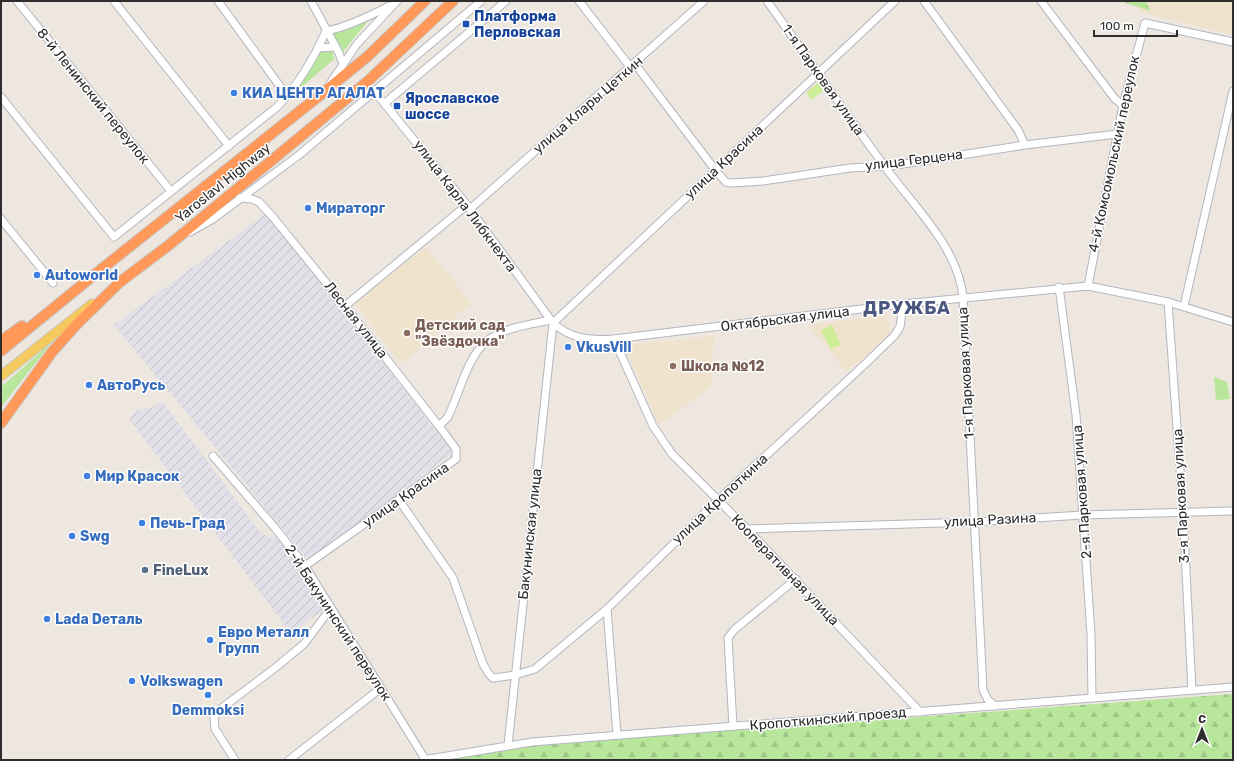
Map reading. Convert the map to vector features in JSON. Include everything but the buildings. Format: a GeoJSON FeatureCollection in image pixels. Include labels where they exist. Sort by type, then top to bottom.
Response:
{"type":"FeatureCollection","features":[{"type":"Feature","properties":{"kind":"highway","name":"Yaroslavl Highway"},"geometry":{"type":"LineString","coordinates":[[1,351],[368,56],[425,1]]}},
{"type":"Feature","properties":{"kind":"highway","name":"Yaroslavl Highway"},"geometry":{"type":"LineString","coordinates":[[120,282],[169,245],[368,81],[453,1]]}},
{"type":"Feature","properties":{"kind":"highway"},"geometry":{"type":"LineString","coordinates":[[1,341],[94,275]]}},
{"type":"Feature","properties":{"kind":"highway"},"geometry":{"type":"LineString","coordinates":[[1,415],[21,393],[76,324],[120,282]]}},
{"type":"Feature","properties":{"kind":"highway"},"geometry":{"type":"LineString","coordinates":[[1,423],[21,393]]}},
{"type":"Feature","properties":{"kind":"main road","name":"Yaroslavl Highway"},"geometry":{"type":"LineString","coordinates":[[1,376],[120,282]]}},
{"type":"Feature","properties":{"kind":"street","name":"8-й Ленинский переулок"},"geometry":{"type":"LineString","coordinates":[[16,1],[170,190]]}},
{"type":"Feature","properties":{"kind":"street"},"geometry":{"type":"LineString","coordinates":[[114,1],[229,146]]}},
{"type":"Feature","properties":{"kind":"street"},"geometry":{"type":"LineString","coordinates":[[218,1],[287,96]]}},
{"type":"Feature","properties":{"kind":"street"},"geometry":{"type":"LineString","coordinates":[[311,1],[342,58],[342,64]]}},
{"type":"Feature","properties":{"kind":"street"},"geometry":{"type":"LineString","coordinates":[[326,30],[341,27],[374,14],[397,1]]}},
{"type":"Feature","properties":{"kind":"street"},"geometry":{"type":"LineString","coordinates":[[324,92],[357,44],[397,1]]}},
{"type":"Feature","properties":{"kind":"street"},"geometry":{"type":"LineString","coordinates":[[169,245],[213,219],[299,155],[481,1]]}},
{"type":"Feature","properties":{"kind":"street"},"geometry":{"type":"LineString","coordinates":[[385,103],[506,1]]}},
{"type":"Feature","properties":{"kind":"street","name":"улица Герцена"},"geometry":{"type":"LineString","coordinates":[[579,1],[726,182],[737,183],[883,165],[890,166],[1026,145],[1117,134]]}},
{"type":"Feature","properties":{"kind":"street","name":"улица Клары Цеткин"},"geometry":{"type":"LineString","coordinates":[[346,306],[468,207],[633,66],[704,1]]}},
{"type":"Feature","properties":{"kind":"street","name":"1-я Парковая улица"},"geometry":{"type":"LineString","coordinates":[[767,1],[819,72],[883,165],[950,256],[959,277],[963,298],[983,690],[985,695],[995,706]]}},
{"type":"Feature","properties":{"kind":"street","name":"улица Красина"},"geometry":{"type":"LineString","coordinates":[[305,566],[452,463],[457,457],[456,450],[439,426],[448,417],[474,356],[481,346],[493,337],[506,331],[552,321],[716,171],[895,1]]}},
{"type":"Feature","properties":{"kind":"street"},"geometry":{"type":"LineString","coordinates":[[924,1],[1018,130],[1026,145]]}},
{"type":"Feature","properties":{"kind":"street"},"geometry":{"type":"LineString","coordinates":[[1041,1],[1116,99],[1123,106]]}},
{"type":"Feature","properties":{"kind":"street","name":"4-й Комсомольский переулок"},"geometry":{"type":"LineString","coordinates":[[1088,286],[1117,134],[1144,23],[1233,42]]}},
{"type":"Feature","properties":{"kind":"street"},"geometry":{"type":"LineString","coordinates":[[1,97],[114,237],[170,190],[229,146],[277,107],[287,96],[318,48],[326,30]]}},
{"type":"Feature","properties":{"kind":"street"},"geometry":{"type":"LineString","coordinates":[[318,48],[336,47]]}},
{"type":"Feature","properties":{"kind":"street","name":"улица Карла Либкнехта"},"geometry":{"type":"LineString","coordinates":[[374,91],[468,207],[552,321]]}},
{"type":"Feature","properties":{"kind":"street"},"geometry":{"type":"LineString","coordinates":[[1184,306],[1233,91]]}},
{"type":"Feature","properties":{"kind":"street"},"geometry":{"type":"LineString","coordinates":[[257,186],[256,196],[259,202]]}},
{"type":"Feature","properties":{"kind":"street"},"geometry":{"type":"LineString","coordinates":[[240,198],[252,199],[259,202]]}},
{"type":"Feature","properties":{"kind":"street","name":"Лесная улица"},"geometry":{"type":"LineString","coordinates":[[259,202],[346,306],[439,426]]}},
{"type":"Feature","properties":{"kind":"street"},"geometry":{"type":"LineString","coordinates":[[1,219],[53,283]]}},
{"type":"Feature","properties":{"kind":"street","name":"Октябрьская улица"},"geometry":{"type":"LineString","coordinates":[[552,321],[561,330],[577,338],[600,340],[903,304],[1059,287],[1088,286],[1168,302],[1233,322]]}},
{"type":"Feature","properties":{"kind":"street","name":"2-я Парковая улица"},"geometry":{"type":"LineString","coordinates":[[1059,287],[1076,415],[1090,626],[1092,698]]}},
{"type":"Feature","properties":{"kind":"street","name":"3-я Парковая улица"},"geometry":{"type":"LineString","coordinates":[[1168,302],[1183,512],[1192,690]]}},
{"type":"Feature","properties":{"kind":"street","name":"улица Кропоткина"},"geometry":{"type":"LineString","coordinates":[[399,500],[453,578],[483,664],[489,674],[493,678],[515,675],[535,669],[607,608],[718,500],[894,336],[900,327],[903,304]]}},
{"type":"Feature","properties":{"kind":"street","name":"Бакунинская улица"},"geometry":{"type":"LineString","coordinates":[[508,745],[552,321]]}},
{"type":"Feature","properties":{"kind":"street","name":"Кооперативная улица"},"geometry":{"type":"LineString","coordinates":[[614,339],[653,426],[672,454],[796,579],[920,712]]}},
{"type":"Feature","properties":{"kind":"street","name":"2-й Бакунинский переулок"},"geometry":{"type":"LineString","coordinates":[[213,456],[275,528],[305,566],[424,759]]}},
{"type":"Feature","properties":{"kind":"street","name":"улица Разина"},"geometry":{"type":"LineString","coordinates":[[747,529],[974,522],[1082,515],[1233,511]]}},
{"type":"Feature","properties":{"kind":"street"},"geometry":{"type":"LineString","coordinates":[[734,726],[728,638],[734,630],[796,579]]}},
{"type":"Feature","properties":{"kind":"street"},"geometry":{"type":"LineString","coordinates":[[235,760],[215,729],[214,717],[219,710],[304,644],[331,608]]}},
{"type":"Feature","properties":{"kind":"street"},"geometry":{"type":"LineString","coordinates":[[607,608],[617,736]]}},
{"type":"Feature","properties":{"kind":"street","name":"Кропоткинский проезд"},"geometry":{"type":"LineString","coordinates":[[424,759],[508,745],[1233,687]]}},
{"type":"Feature","properties":{"kind":"street"},"geometry":{"type":"LineString","coordinates":[[289,760],[381,688]]}},
{"type":"Feature","properties":{"kind":"shaded area"},"geometry":{"type":"Polygon","coordinates":[[[1131,1],[1233,1],[1233,35],[1144,13],[1131,1]]]}},
{"type":"Feature","properties":{"kind":"shaded area"},"geometry":{"type":"Polygon","coordinates":[[[268,212],[453,453],[316,556],[305,556],[114,325],[268,212]]]}},
{"type":"Feature","properties":{"kind":"shaded area","name":"Детский сад \"Звёздочка\""},"geometry":{"type":"Polygon","coordinates":[[[426,247],[471,303],[401,364],[354,302],[426,247]]]}},
{"type":"Feature","properties":{"kind":"shaded area"},"geometry":{"type":"Polygon","coordinates":[[[887,315],[891,333],[847,372],[808,325],[887,315]]]}},
{"type":"Feature","properties":{"kind":"shaded area","name":"Школа №12"},"geometry":{"type":"Polygon","coordinates":[[[714,336],[711,387],[659,425],[624,345],[714,336]]]}},
{"type":"Feature","properties":{"kind":"shaded area"},"geometry":{"type":"Polygon","coordinates":[[[162,401],[260,532],[272,539],[277,535],[326,608],[291,633],[129,419],[137,409],[141,411],[146,408],[148,410],[162,401]]]}},
{"type":"Feature","properties":{"kind":"green space"},"geometry":{"type":"Polygon","coordinates":[[[1120,1],[1145,1],[1151,11],[1120,1]]]}},
{"type":"Feature","properties":{"kind":"green space"},"geometry":{"type":"Polygon","coordinates":[[[371,17],[342,53],[332,37],[335,31],[371,17]]]}},
{"type":"Feature","properties":{"kind":"green space"},"geometry":{"type":"Polygon","coordinates":[[[328,49],[333,53],[334,59],[289,98],[320,51],[328,49]]]}},
{"type":"Feature","properties":{"kind":"green space"},"geometry":{"type":"Polygon","coordinates":[[[820,81],[826,88],[812,100],[806,93],[820,81]]]}},
{"type":"Feature","properties":{"kind":"green space"},"geometry":{"type":"Polygon","coordinates":[[[832,325],[841,345],[831,349],[821,330],[832,325]]]}},
{"type":"Feature","properties":{"kind":"green space"},"geometry":{"type":"Polygon","coordinates":[[[52,342],[1,407],[1,387],[52,342]]]}},
{"type":"Feature","properties":{"kind":"green space"},"geometry":{"type":"Polygon","coordinates":[[[1214,377],[1227,382],[1230,399],[1216,400],[1214,377]]]}},
{"type":"Feature","properties":{"kind":"green space"},"geometry":{"type":"Polygon","coordinates":[[[1233,694],[1233,760],[1069,760],[1069,753],[1066,752],[1056,753],[1052,760],[442,760],[532,745],[1233,694]]]}},
{"type":"Feature","properties":{"kind":"green space"},"geometry":{"type":"Polygon","coordinates":[[[1056,753],[1069,753],[1069,760],[1052,760],[1056,753]]]}},
{"type":"Feature","properties":{"kind":"place","name":"Платформа Перловская"},"geometry":{"type":"Point","coordinates":[466,24]}},
{"type":"Feature","properties":{"kind":"place","name":"КИА ЦЕНТР АГАЛАТ"},"geometry":{"type":"Point","coordinates":[234,93]}},
{"type":"Feature","properties":{"kind":"place","name":"Ярославское шоссе"},"geometry":{"type":"Point","coordinates":[397,106]}},
{"type":"Feature","properties":{"kind":"place","name":"Мираторг"},"geometry":{"type":"Point","coordinates":[308,208]}},
{"type":"Feature","properties":{"kind":"place","name":"Autoworld"},"geometry":{"type":"Point","coordinates":[37,275]}},
{"type":"Feature","properties":{"kind":"place","name":"Детский сад \"Звёздочка\""},"geometry":{"type":"Point","coordinates":[407,333]}},
{"type":"Feature","properties":{"kind":"place","name":"VkusVill"},"geometry":{"type":"Point","coordinates":[568,347]}},
{"type":"Feature","properties":{"kind":"place","name":"Школа №12"},"geometry":{"type":"Point","coordinates":[673,366]}},
{"type":"Feature","properties":{"kind":"place","name":"АвтоРусь"},"geometry":{"type":"Point","coordinates":[89,385]}},
{"type":"Feature","properties":{"kind":"place","name":"Мир Красок"},"geometry":{"type":"Point","coordinates":[87,476]}},
{"type":"Feature","properties":{"kind":"place","name":"Печь-Град"},"geometry":{"type":"Point","coordinates":[142,523]}},
{"type":"Feature","properties":{"kind":"place","name":"Swg"},"geometry":{"type":"Point","coordinates":[72,536]}},
{"type":"Feature","properties":{"kind":"place","name":"FineLux"},"geometry":{"type":"Point","coordinates":[145,570]}},
{"type":"Feature","properties":{"kind":"place","name":"Lada Dеталь"},"geometry":{"type":"Point","coordinates":[47,619]}},
{"type":"Feature","properties":{"kind":"place","name":"Евро Металл Групп"},"geometry":{"type":"Point","coordinates":[210,640]}},
{"type":"Feature","properties":{"kind":"place","name":"Volkswagen"},"geometry":{"type":"Point","coordinates":[132,681]}},
{"type":"Feature","properties":{"kind":"place","name":"Demmoksi"},"geometry":{"type":"Point","coordinates":[208,695]}},
{"type":"Feature","properties":{"kind":"district","name":"ДРУЖБА"},"geometry":{"type":"Point","coordinates":[907,308]}}]}
